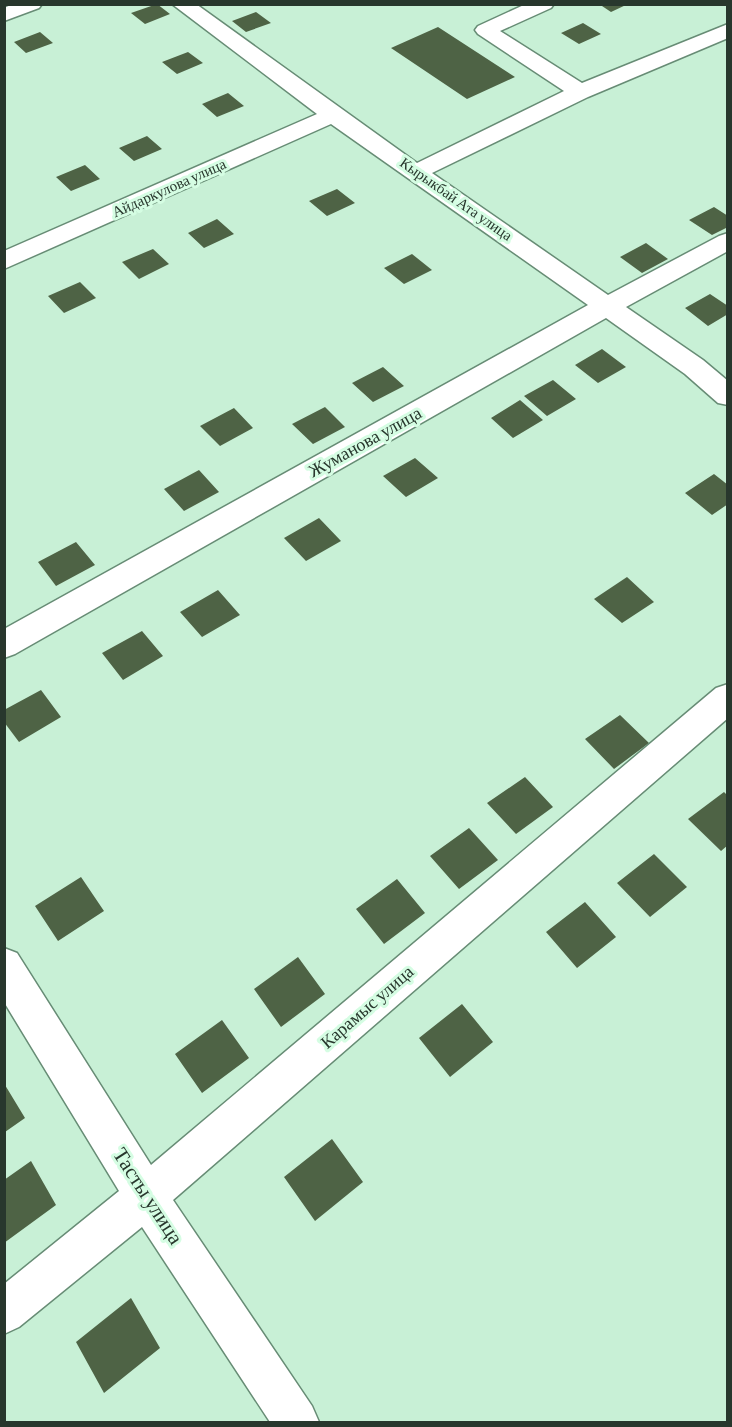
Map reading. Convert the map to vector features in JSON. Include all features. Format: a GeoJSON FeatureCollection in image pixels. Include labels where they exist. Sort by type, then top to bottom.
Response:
{"type":"FeatureCollection","features":[{"type":"Feature","properties":{"kind":"street"},"geometry":{"type":"LineString","coordinates":[[4,15],[32,4]]}},
{"type":"Feature","properties":{"kind":"street","name":"Кырыкбай Ата улица"},"geometry":{"type":"LineString","coordinates":[[182,4],[333,115],[694,367],[728,396]]}},
{"type":"Feature","properties":{"kind":"street"},"geometry":{"type":"LineString","coordinates":[[544,4],[485,30],[580,92]]}},
{"type":"Feature","properties":{"kind":"street"},"geometry":{"type":"LineString","coordinates":[[417,172],[580,92],[728,30]]}},
{"type":"Feature","properties":{"kind":"street","name":"Айдаркулова улица"},"geometry":{"type":"LineString","coordinates":[[4,261],[333,115]]}},
{"type":"Feature","properties":{"kind":"street","name":"Жуманова улица"},"geometry":{"type":"LineString","coordinates":[[4,645],[728,241]]}},
{"type":"Feature","properties":{"kind":"street","name":"Карамыс улица"},"geometry":{"type":"LineString","coordinates":[[4,1312],[146,1196],[728,698]]}},
{"type":"Feature","properties":{"kind":"street","name":"Тасты улица"},"geometry":{"type":"LineString","coordinates":[[4,966],[146,1196],[297,1422]]}},
{"type":"Feature","properties":{"kind":"building"},"geometry":{"type":"Polygon","coordinates":[[[157,4],[170,14],[145,24],[131,13],[157,4]]]}},
{"type":"Feature","properties":{"kind":"building"},"geometry":{"type":"Polygon","coordinates":[[[599,4],[628,4],[611,12],[599,4]]]}},
{"type":"Feature","properties":{"kind":"building"},"geometry":{"type":"Polygon","coordinates":[[[256,12],[271,23],[246,32],[232,21],[256,12]]]}},
{"type":"Feature","properties":{"kind":"building"},"geometry":{"type":"Polygon","coordinates":[[[583,23],[601,34],[579,44],[561,33],[583,23]]]}},
{"type":"Feature","properties":{"kind":"building"},"geometry":{"type":"Polygon","coordinates":[[[438,27],[515,77],[467,99],[391,48],[438,27]]]}},
{"type":"Feature","properties":{"kind":"building"},"geometry":{"type":"Polygon","coordinates":[[[40,32],[53,43],[26,53],[14,42],[40,32]]]}},
{"type":"Feature","properties":{"kind":"building"},"geometry":{"type":"Polygon","coordinates":[[[188,52],[203,63],[177,74],[162,62],[188,52]]]}},
{"type":"Feature","properties":{"kind":"building"},"geometry":{"type":"Polygon","coordinates":[[[228,93],[244,106],[217,117],[202,104],[228,93]]]}},
{"type":"Feature","properties":{"kind":"building"},"geometry":{"type":"Polygon","coordinates":[[[147,136],[162,149],[134,161],[119,148],[147,136]]]}},
{"type":"Feature","properties":{"kind":"building"},"geometry":{"type":"Polygon","coordinates":[[[85,165],[100,179],[71,191],[56,177],[85,165]]]}},
{"type":"Feature","properties":{"kind":"building"},"geometry":{"type":"Polygon","coordinates":[[[337,189],[355,203],[327,216],[309,201],[337,189]]]}},
{"type":"Feature","properties":{"kind":"building"},"geometry":{"type":"Polygon","coordinates":[[[714,207],[728,216],[728,227],[712,235],[689,220],[714,207]]]}},
{"type":"Feature","properties":{"kind":"building"},"geometry":{"type":"Polygon","coordinates":[[[217,219],[234,234],[204,248],[188,233],[217,219]]]}},
{"type":"Feature","properties":{"kind":"building"},"geometry":{"type":"Polygon","coordinates":[[[646,243],[668,259],[642,273],[620,257],[646,243]]]}},
{"type":"Feature","properties":{"kind":"building"},"geometry":{"type":"Polygon","coordinates":[[[153,249],[169,264],[139,279],[122,262],[153,249]]]}},
{"type":"Feature","properties":{"kind":"building"},"geometry":{"type":"Polygon","coordinates":[[[412,254],[432,270],[404,284],[384,268],[412,254]]]}},
{"type":"Feature","properties":{"kind":"building"},"geometry":{"type":"Polygon","coordinates":[[[80,282],[96,298],[64,313],[48,296],[80,282]]]}},
{"type":"Feature","properties":{"kind":"building"},"geometry":{"type":"Polygon","coordinates":[[[710,294],[728,306],[728,314],[708,326],[685,308],[710,294]]]}},
{"type":"Feature","properties":{"kind":"building"},"geometry":{"type":"Polygon","coordinates":[[[602,349],[626,367],[598,383],[575,365],[602,349]]]}},
{"type":"Feature","properties":{"kind":"building"},"geometry":{"type":"Polygon","coordinates":[[[383,367],[404,386],[373,402],[352,383],[383,367]]]}},
{"type":"Feature","properties":{"kind":"building"},"geometry":{"type":"Polygon","coordinates":[[[553,380],[576,399],[547,416],[524,396],[553,380]]]}},
{"type":"Feature","properties":{"kind":"building"},"geometry":{"type":"Polygon","coordinates":[[[520,400],[543,420],[513,438],[491,418],[520,400]]]}},
{"type":"Feature","properties":{"kind":"building"},"geometry":{"type":"Polygon","coordinates":[[[325,407],[345,427],[313,444],[292,424],[325,407]]]}},
{"type":"Feature","properties":{"kind":"building"},"geometry":{"type":"Polygon","coordinates":[[[234,408],[253,428],[220,446],[200,426],[234,408]]]}},
{"type":"Feature","properties":{"kind":"building"},"geometry":{"type":"Polygon","coordinates":[[[415,458],[438,478],[406,497],[383,476],[415,458]]]}},
{"type":"Feature","properties":{"kind":"building"},"geometry":{"type":"Polygon","coordinates":[[[199,470],[219,492],[184,511],[164,489],[199,470]]]}},
{"type":"Feature","properties":{"kind":"building"},"geometry":{"type":"Polygon","coordinates":[[[714,474],[728,485],[728,504],[712,515],[685,493],[714,474]]]}},
{"type":"Feature","properties":{"kind":"building"},"geometry":{"type":"Polygon","coordinates":[[[319,518],[341,541],[306,561],[284,538],[319,518]]]}},
{"type":"Feature","properties":{"kind":"building"},"geometry":{"type":"Polygon","coordinates":[[[76,542],[95,565],[56,586],[38,562],[76,542]]]}},
{"type":"Feature","properties":{"kind":"building"},"geometry":{"type":"Polygon","coordinates":[[[627,577],[654,602],[622,623],[594,599],[627,577]]]}},
{"type":"Feature","properties":{"kind":"building"},"geometry":{"type":"Polygon","coordinates":[[[218,590],[240,615],[202,637],[180,612],[218,590]]]}},
{"type":"Feature","properties":{"kind":"building"},"geometry":{"type":"Polygon","coordinates":[[[142,631],[163,656],[123,680],[102,653],[142,631]]]}},
{"type":"Feature","properties":{"kind":"building"},"geometry":{"type":"Polygon","coordinates":[[[41,690],[61,717],[19,742],[4,722],[4,710],[41,690]]]}},
{"type":"Feature","properties":{"kind":"building"},"geometry":{"type":"Polygon","coordinates":[[[620,715],[649,743],[614,769],[585,739],[620,715]]]}},
{"type":"Feature","properties":{"kind":"building"},"geometry":{"type":"Polygon","coordinates":[[[525,777],[553,807],[516,834],[487,803],[525,777]]]}},
{"type":"Feature","properties":{"kind":"building"},"geometry":{"type":"Polygon","coordinates":[[[724,792],[728,796],[728,845],[721,851],[688,819],[724,792]]]}},
{"type":"Feature","properties":{"kind":"building"},"geometry":{"type":"Polygon","coordinates":[[[469,828],[498,860],[459,889],[430,856],[469,828]]]}},
{"type":"Feature","properties":{"kind":"building"},"geometry":{"type":"Polygon","coordinates":[[[654,854],[687,887],[650,917],[617,883],[654,854]]]}},
{"type":"Feature","properties":{"kind":"building"},"geometry":{"type":"Polygon","coordinates":[[[81,877],[104,911],[58,941],[35,906],[81,877]]]}},
{"type":"Feature","properties":{"kind":"building"},"geometry":{"type":"Polygon","coordinates":[[[397,879],[425,913],[384,944],[356,909],[397,879]]]}},
{"type":"Feature","properties":{"kind":"building"},"geometry":{"type":"Polygon","coordinates":[[[585,902],[616,937],[577,968],[546,932],[585,902]]]}},
{"type":"Feature","properties":{"kind":"building"},"geometry":{"type":"Polygon","coordinates":[[[298,957],[325,994],[281,1027],[254,989],[298,957]]]}},
{"type":"Feature","properties":{"kind":"building"},"geometry":{"type":"Polygon","coordinates":[[[462,1004],[493,1042],[450,1077],[419,1038],[462,1004]]]}},
{"type":"Feature","properties":{"kind":"building"},"geometry":{"type":"Polygon","coordinates":[[[222,1020],[249,1058],[202,1093],[175,1054],[222,1020]]]}},
{"type":"Feature","properties":{"kind":"building"},"geometry":{"type":"Polygon","coordinates":[[[5,1085],[25,1118],[5,1132],[5,1085]]]}},
{"type":"Feature","properties":{"kind":"building"},"geometry":{"type":"Polygon","coordinates":[[[332,1139],[363,1182],[315,1221],[284,1177],[332,1139]]]}},
{"type":"Feature","properties":{"kind":"building"},"geometry":{"type":"Polygon","coordinates":[[[31,1161],[56,1205],[4,1243],[4,1180],[31,1161]]]}},
{"type":"Feature","properties":{"kind":"building"},"geometry":{"type":"Polygon","coordinates":[[[131,1298],[160,1348],[104,1393],[76,1342],[131,1298]]]}}]}
